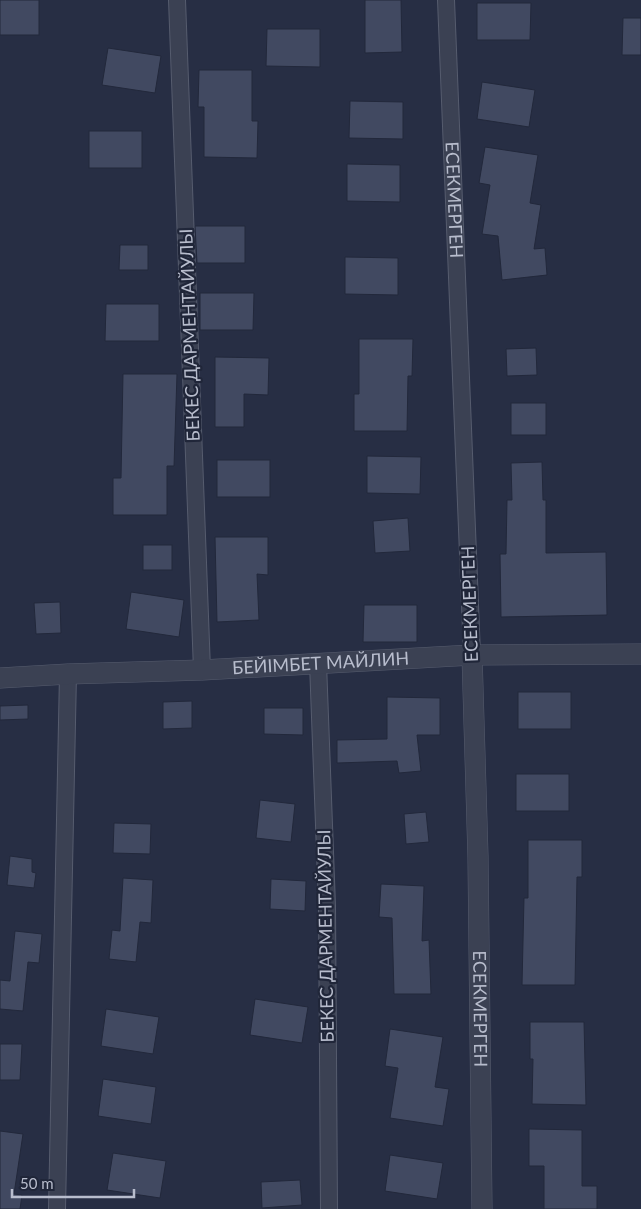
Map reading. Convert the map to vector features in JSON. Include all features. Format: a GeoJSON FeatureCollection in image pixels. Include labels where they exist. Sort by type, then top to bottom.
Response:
{"type":"FeatureCollection","features":[{"type":"Feature","properties":{"kind":"street","name":"БЕКЕС ДАРМЕНТАЙУЛЫ"},"geometry":{"type":"LineString","coordinates":[[177,0],[202,670]]}},
{"type":"Feature","properties":{"kind":"street","name":"EСЕКМЕРГЕН"},"geometry":{"type":"LineString","coordinates":[[446,0],[472,654],[478,858],[482,1209]]}},
{"type":"Feature","properties":{"kind":"street","name":"БЕЙІМБЕТ МАЙЛИН"},"geometry":{"type":"LineString","coordinates":[[0,678],[202,670],[472,654],[641,654]]}},
{"type":"Feature","properties":{"kind":"street","name":"БЕКЕС ДАРМЕНТАЙУЛЫ"},"geometry":{"type":"LineString","coordinates":[[318,662],[327,906],[329,1209]]}},
{"type":"Feature","properties":{"kind":"street"},"geometry":{"type":"LineString","coordinates":[[57,1209],[68,674]]}},
{"type":"Feature","properties":{"kind":"building"},"geometry":{"type":"Polygon","coordinates":[[[0,0],[39,0],[39,35],[0,35],[0,0]]]}},
{"type":"Feature","properties":{"kind":"building"},"geometry":{"type":"Polygon","coordinates":[[[365,0],[401,0],[402,52],[365,53],[365,0]]]}},
{"type":"Feature","properties":{"kind":"building"},"geometry":{"type":"Polygon","coordinates":[[[477,3],[531,3],[530,40],[477,40],[477,3]]]}},
{"type":"Feature","properties":{"kind":"building"},"geometry":{"type":"Polygon","coordinates":[[[623,18],[641,18],[641,55],[622,55],[623,18]]]}},
{"type":"Feature","properties":{"kind":"building"},"geometry":{"type":"Polygon","coordinates":[[[267,29],[320,29],[320,67],[266,66],[267,29]]]}},
{"type":"Feature","properties":{"kind":"building"},"geometry":{"type":"Polygon","coordinates":[[[108,48],[161,56],[155,93],[102,85],[108,48]]]}},
{"type":"Feature","properties":{"kind":"building"},"geometry":{"type":"Polygon","coordinates":[[[199,70],[252,70],[252,121],[258,121],[257,158],[204,157],[204,107],[198,107],[199,70]]]}},
{"type":"Feature","properties":{"kind":"building"},"geometry":{"type":"Polygon","coordinates":[[[482,82],[535,90],[529,127],[477,119],[482,82]]]}},
{"type":"Feature","properties":{"kind":"building"},"geometry":{"type":"Polygon","coordinates":[[[350,101],[403,102],[403,139],[349,138],[350,101]]]}},
{"type":"Feature","properties":{"kind":"building"},"geometry":{"type":"Polygon","coordinates":[[[89,131],[142,131],[142,168],[89,168],[89,131]]]}},
{"type":"Feature","properties":{"kind":"building"},"geometry":{"type":"Polygon","coordinates":[[[485,147],[538,155],[530,203],[541,205],[534,249],[545,248],[547,275],[502,280],[498,236],[482,234],[490,185],[479,183],[485,147]]]}},
{"type":"Feature","properties":{"kind":"building"},"geometry":{"type":"Polygon","coordinates":[[[347,164],[400,165],[400,202],[347,201],[347,164]]]}},
{"type":"Feature","properties":{"kind":"building"},"geometry":{"type":"Polygon","coordinates":[[[195,226],[245,226],[245,263],[197,263],[195,226]]]}},
{"type":"Feature","properties":{"kind":"building"},"geometry":{"type":"Polygon","coordinates":[[[120,245],[148,245],[148,270],[119,270],[120,245]]]}},
{"type":"Feature","properties":{"kind":"building"},"geometry":{"type":"Polygon","coordinates":[[[345,257],[398,258],[398,295],[345,294],[345,257]]]}},
{"type":"Feature","properties":{"kind":"building"},"geometry":{"type":"Polygon","coordinates":[[[200,293],[254,293],[253,330],[200,330],[200,293]]]}},
{"type":"Feature","properties":{"kind":"building"},"geometry":{"type":"Polygon","coordinates":[[[106,304],[159,304],[159,341],[105,341],[106,304]]]}},
{"type":"Feature","properties":{"kind":"building"},"geometry":{"type":"Polygon","coordinates":[[[359,339],[413,339],[412,376],[408,376],[407,431],[354,431],[354,394],[359,394],[359,339]]]}},
{"type":"Feature","properties":{"kind":"building"},"geometry":{"type":"Polygon","coordinates":[[[536,348],[537,375],[507,376],[506,349],[536,348]]]}},
{"type":"Feature","properties":{"kind":"building"},"geometry":{"type":"Polygon","coordinates":[[[215,357],[269,358],[268,395],[244,394],[244,427],[215,427],[215,357]]]}},
{"type":"Feature","properties":{"kind":"building"},"geometry":{"type":"Polygon","coordinates":[[[123,374],[177,374],[174,466],[167,466],[167,515],[113,515],[113,478],[121,478],[123,374]]]}},
{"type":"Feature","properties":{"kind":"building"},"geometry":{"type":"Polygon","coordinates":[[[511,403],[546,403],[546,435],[511,435],[511,403]]]}},
{"type":"Feature","properties":{"kind":"building"},"geometry":{"type":"Polygon","coordinates":[[[367,456],[421,457],[420,494],[367,493],[367,456]]]}},
{"type":"Feature","properties":{"kind":"building"},"geometry":{"type":"Polygon","coordinates":[[[217,460],[270,460],[270,497],[217,497],[217,460]]]}},
{"type":"Feature","properties":{"kind":"building"},"geometry":{"type":"Polygon","coordinates":[[[542,462],[543,500],[546,500],[546,553],[606,552],[607,615],[501,617],[500,554],[506,554],[507,500],[512,500],[511,463],[542,462]]]}},
{"type":"Feature","properties":{"kind":"building"},"geometry":{"type":"Polygon","coordinates":[[[408,518],[410,551],[375,553],[373,521],[408,518]]]}},
{"type":"Feature","properties":{"kind":"building"},"geometry":{"type":"Polygon","coordinates":[[[215,537],[268,537],[268,575],[257,574],[259,620],[217,622],[215,537]]]}},
{"type":"Feature","properties":{"kind":"building"},"geometry":{"type":"Polygon","coordinates":[[[143,545],[172,545],[172,570],[143,570],[143,545]]]}},
{"type":"Feature","properties":{"kind":"building"},"geometry":{"type":"Polygon","coordinates":[[[131,592],[184,600],[179,637],[126,629],[131,592]]]}},
{"type":"Feature","properties":{"kind":"building"},"geometry":{"type":"Polygon","coordinates":[[[60,602],[61,633],[36,634],[34,603],[60,602]]]}},
{"type":"Feature","properties":{"kind":"building"},"geometry":{"type":"Polygon","coordinates":[[[364,605],[417,605],[417,642],[363,642],[364,605]]]}},
{"type":"Feature","properties":{"kind":"building"},"geometry":{"type":"Polygon","coordinates":[[[518,692],[571,692],[571,729],[518,729],[518,692]]]}},
{"type":"Feature","properties":{"kind":"building"},"geometry":{"type":"Polygon","coordinates":[[[387,697],[440,698],[440,735],[417,735],[421,771],[399,773],[397,761],[337,763],[337,740],[387,739],[387,697]]]}},
{"type":"Feature","properties":{"kind":"building"},"geometry":{"type":"Polygon","coordinates":[[[192,701],[192,728],[163,729],[163,702],[192,701]]]}},
{"type":"Feature","properties":{"kind":"building"},"geometry":{"type":"Polygon","coordinates":[[[28,705],[28,719],[0,720],[0,706],[28,705]]]}},
{"type":"Feature","properties":{"kind":"building"},"geometry":{"type":"Polygon","coordinates":[[[264,708],[303,708],[303,735],[264,734],[264,708]]]}},
{"type":"Feature","properties":{"kind":"building"},"geometry":{"type":"Polygon","coordinates":[[[516,774],[569,774],[569,811],[516,811],[516,774]]]}},
{"type":"Feature","properties":{"kind":"building"},"geometry":{"type":"Polygon","coordinates":[[[260,800],[295,804],[291,842],[256,838],[260,800]]]}},
{"type":"Feature","properties":{"kind":"building"},"geometry":{"type":"Polygon","coordinates":[[[426,812],[429,842],[406,844],[404,814],[426,812]]]}},
{"type":"Feature","properties":{"kind":"building"},"geometry":{"type":"Polygon","coordinates":[[[114,823],[151,824],[150,854],[113,853],[114,823]]]}},
{"type":"Feature","properties":{"kind":"building"},"geometry":{"type":"Polygon","coordinates":[[[528,840],[582,840],[582,877],[577,877],[575,985],[522,985],[524,898],[528,898],[528,840]]]}},
{"type":"Feature","properties":{"kind":"building"},"geometry":{"type":"Polygon","coordinates":[[[10,856],[32,859],[32,872],[36,873],[34,888],[7,885],[10,856]]]}},
{"type":"Feature","properties":{"kind":"building"},"geometry":{"type":"Polygon","coordinates":[[[123,878],[153,880],[151,923],[140,922],[136,962],[109,959],[112,930],[120,931],[123,878]]]}},
{"type":"Feature","properties":{"kind":"building"},"geometry":{"type":"Polygon","coordinates":[[[271,879],[306,881],[305,911],[270,909],[271,879]]]}},
{"type":"Feature","properties":{"kind":"building"},"geometry":{"type":"Polygon","coordinates":[[[381,884],[424,886],[422,941],[429,940],[431,994],[394,994],[392,918],[379,917],[381,884]]]}},
{"type":"Feature","properties":{"kind":"building"},"geometry":{"type":"Polygon","coordinates":[[[15,931],[42,934],[39,963],[28,962],[23,1011],[0,1009],[0,980],[10,981],[15,931]]]}},
{"type":"Feature","properties":{"kind":"building"},"geometry":{"type":"Polygon","coordinates":[[[255,999],[308,1007],[302,1043],[250,1035],[255,999]]]}},
{"type":"Feature","properties":{"kind":"building"},"geometry":{"type":"Polygon","coordinates":[[[106,1009],[159,1017],[153,1054],[101,1046],[106,1009]]]}},
{"type":"Feature","properties":{"kind":"building"},"geometry":{"type":"Polygon","coordinates":[[[530,1022],[584,1022],[586,1105],[532,1104],[533,1059],[530,1059],[530,1022]]]}},
{"type":"Feature","properties":{"kind":"building"},"geometry":{"type":"Polygon","coordinates":[[[390,1029],[443,1037],[435,1087],[449,1089],[443,1126],[390,1118],[398,1068],[385,1066],[390,1029]]]}},
{"type":"Feature","properties":{"kind":"building"},"geometry":{"type":"Polygon","coordinates":[[[0,1044],[22,1044],[20,1080],[0,1080],[0,1044]]]}},
{"type":"Feature","properties":{"kind":"building"},"geometry":{"type":"Polygon","coordinates":[[[103,1079],[156,1087],[151,1124],[98,1116],[103,1079]]]}},
{"type":"Feature","properties":{"kind":"building"},"geometry":{"type":"Polygon","coordinates":[[[529,1129],[582,1130],[582,1186],[597,1186],[597,1209],[544,1209],[544,1166],[529,1166],[529,1129]]]}},
{"type":"Feature","properties":{"kind":"building"},"geometry":{"type":"Polygon","coordinates":[[[0,1131],[23,1134],[14,1194],[22,1195],[20,1209],[0,1209],[0,1131]]]}},
{"type":"Feature","properties":{"kind":"building"},"geometry":{"type":"Polygon","coordinates":[[[113,1153],[166,1161],[160,1198],[107,1190],[113,1153]]]}},
{"type":"Feature","properties":{"kind":"building"},"geometry":{"type":"Polygon","coordinates":[[[390,1155],[443,1163],[437,1199],[385,1191],[390,1155]]]}},
{"type":"Feature","properties":{"kind":"building"},"geometry":{"type":"Polygon","coordinates":[[[300,1180],[302,1205],[262,1208],[261,1182],[300,1180]]]}}]}
